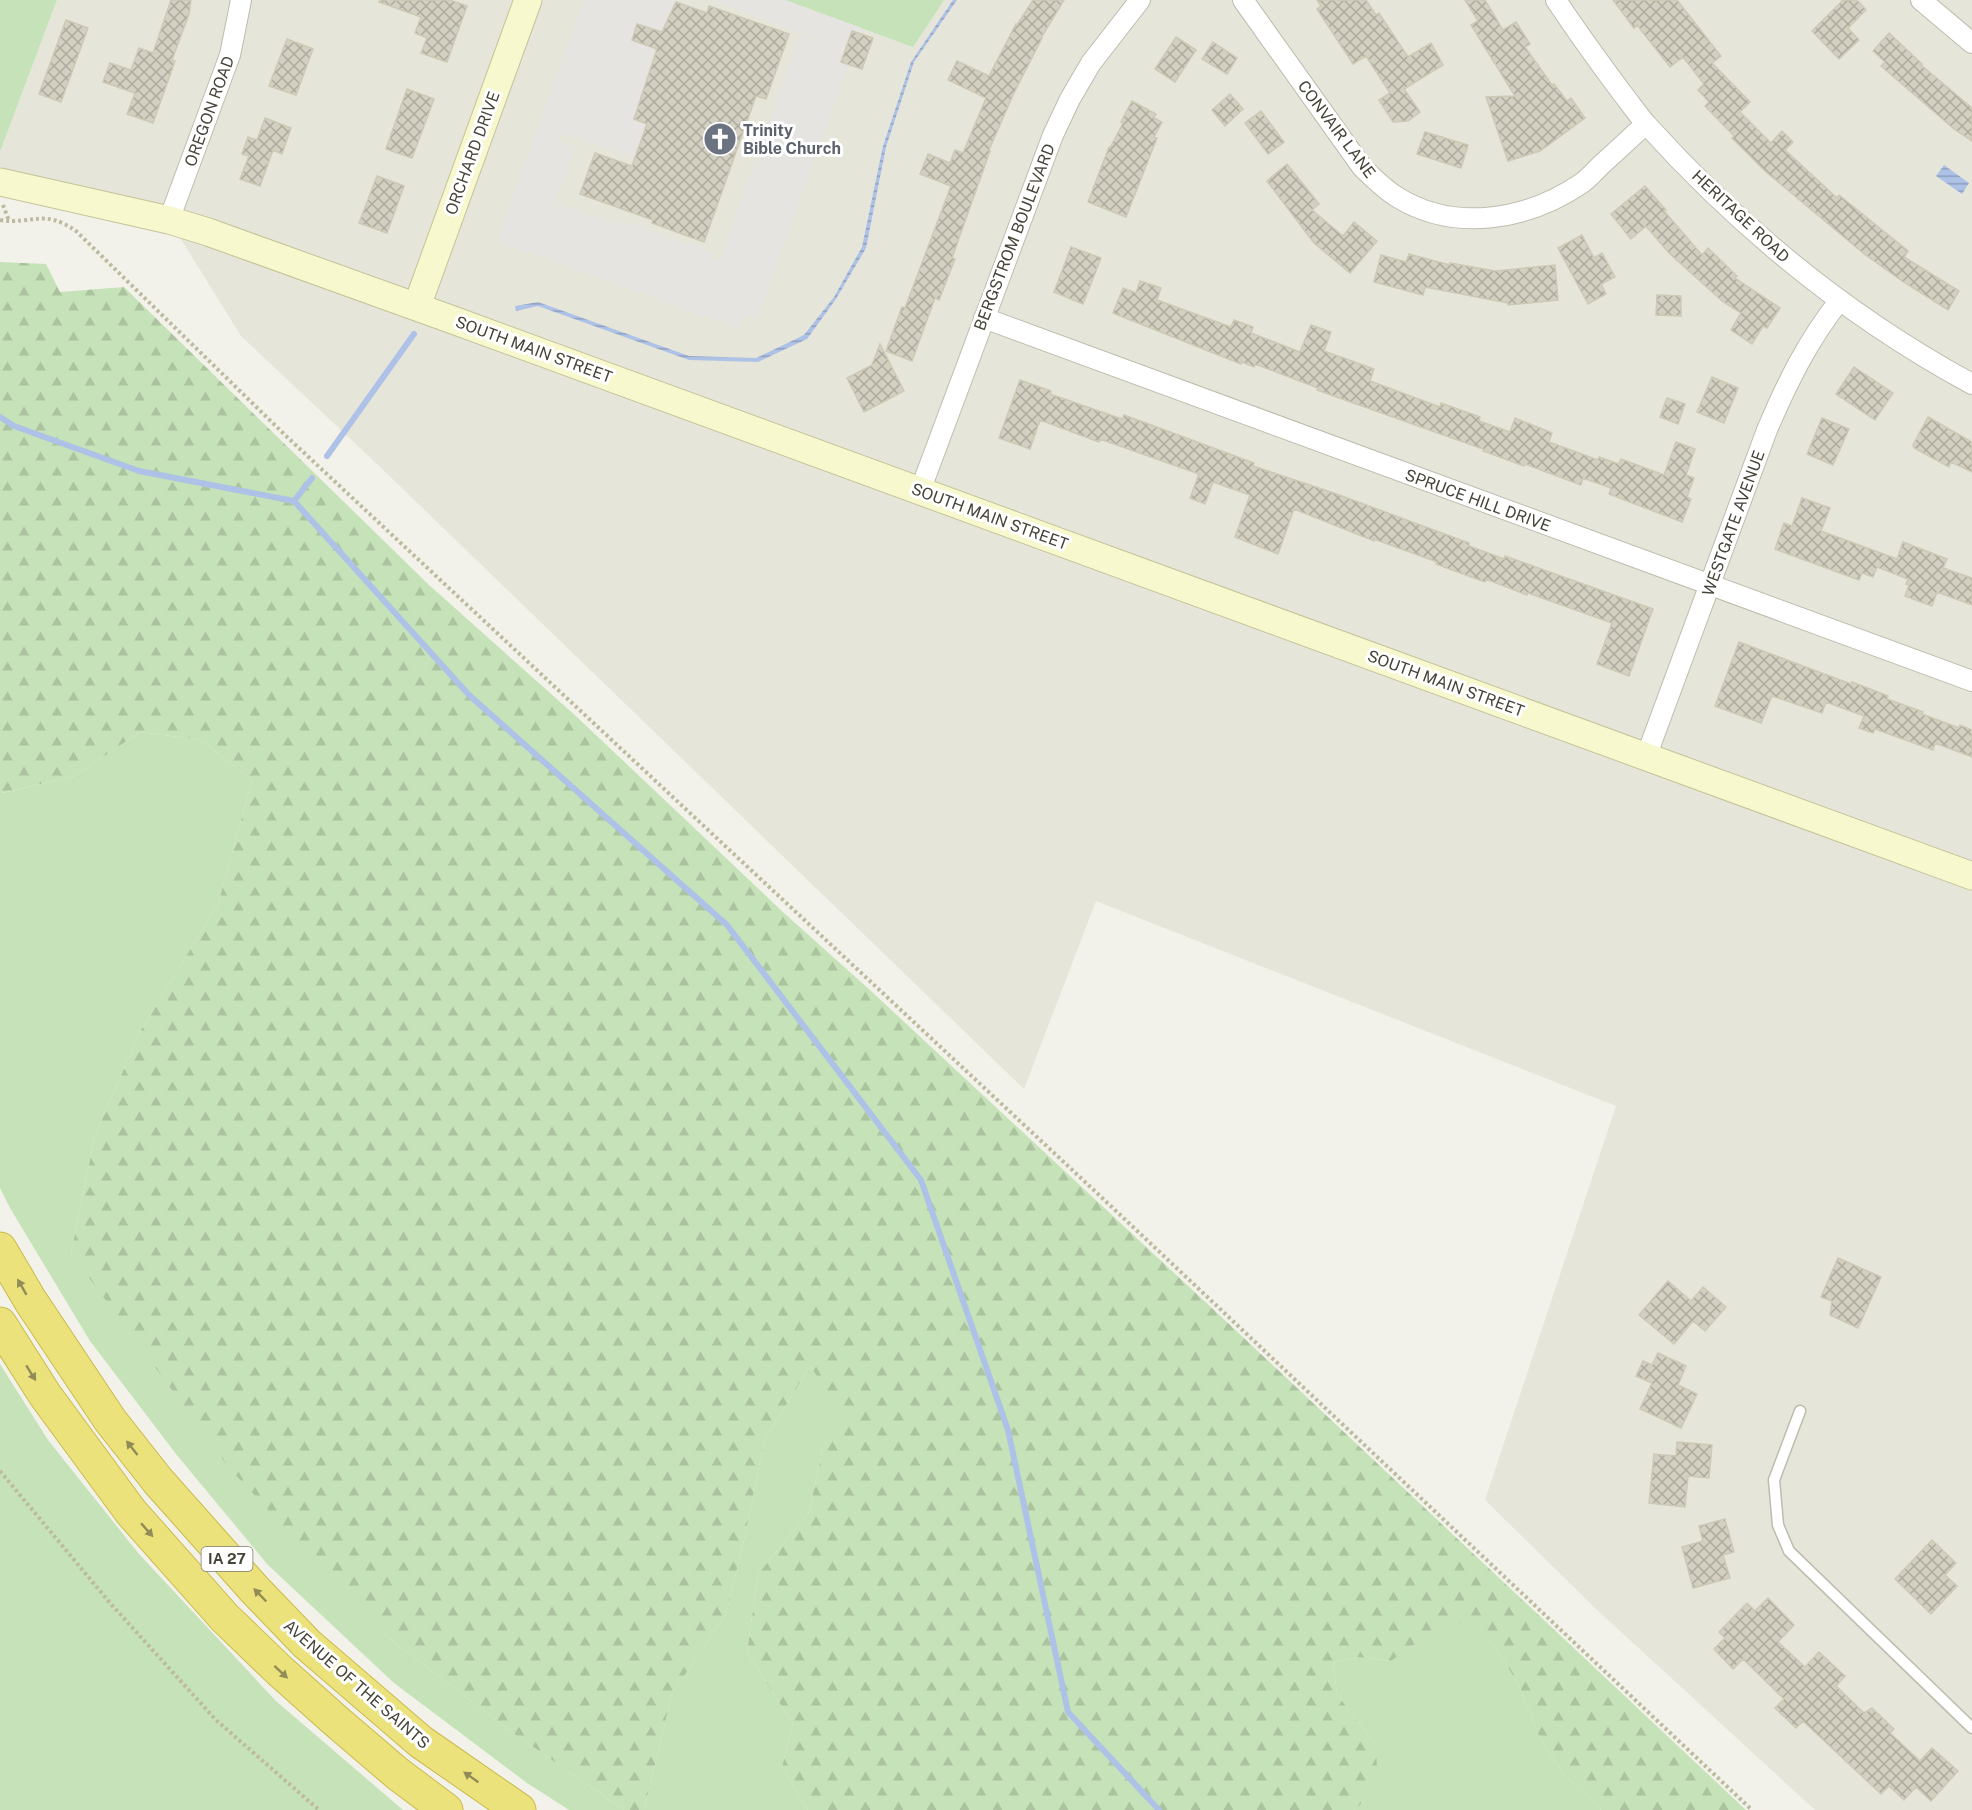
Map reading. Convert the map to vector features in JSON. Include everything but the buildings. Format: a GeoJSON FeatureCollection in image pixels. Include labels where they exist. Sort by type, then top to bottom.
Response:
{"type":"FeatureCollection","features":[{"type":"Feature","properties":{"kind":"highway","name":"AVENUE OF THE SAINTS"},"geometry":{"type":"LineString","coordinates":[[0,1249],[30,1300],[110,1420],[200,1530],[255,1590],[308,1644],[422,1742],[519,1810]]}},
{"type":"Feature","properties":{"kind":"highway","name":"IA 27"},"geometry":{"type":"LineString","coordinates":[[0,1324],[45,1395],[131,1512],[225,1618],[328,1714],[398,1774],[446,1810]]}},
{"type":"Feature","properties":{"kind":"street","name":"OREGON ROAD"},"geometry":{"type":"LineString","coordinates":[[169,220],[230,55],[241,0]]}},
{"type":"Feature","properties":{"kind":"street","name":"ORCHARD DRIVE"},"geometry":{"type":"LineString","coordinates":[[417,306],[528,0]]}},
{"type":"Feature","properties":{"kind":"street","name":"BERGSTROM BOULEVARD"},"geometry":{"type":"LineString","coordinates":[[920,491],[1053,135],[1091,63],[1140,0]]}},
{"type":"Feature","properties":{"kind":"street","name":"CONVAIR LANE"},"geometry":{"type":"LineString","coordinates":[[1243,0],[1362,167],[1377,183],[1397,197],[1441,215],[1468,219],[1496,217],[1527,210],[1552,200],[1583,182],[1646,124]]}},
{"type":"Feature","properties":{"kind":"street","name":"HERITAGE ROAD"},"geometry":{"type":"LineString","coordinates":[[1556,0],[1600,64],[1646,124],[1738,216],[1786,260],[1892,338],[1972,384]]}},
{"type":"Feature","properties":{"kind":"street"},"geometry":{"type":"LineString","coordinates":[[1921,0],[1972,44]]}},
{"type":"Feature","properties":{"kind":"street","name":"SOUTH MAIN STREET"},"geometry":{"type":"LineString","coordinates":[[0,182],[169,220],[417,306],[1972,876]]}},
{"type":"Feature","properties":{"kind":"street","name":"WESTGATE AVENUE"},"geometry":{"type":"LineString","coordinates":[[1646,757],[1767,430],[1785,388],[1821,324],[1840,300]]}},
{"type":"Feature","properties":{"kind":"street","name":"SPRUCE HILL DRIVE"},"geometry":{"type":"LineString","coordinates":[[984,318],[1972,681]]}},
{"type":"Feature","properties":{"kind":"lane"},"geometry":{"type":"LineString","coordinates":[[1800,1411],[1774,1480],[1778,1525],[1789,1551],[1972,1728]]}},
{"type":"Feature","properties":{"kind":"path"},"geometry":{"type":"LineString","coordinates":[[0,220],[50,218],[65,223],[76,231],[293,443],[1752,1810]]}},
{"type":"Feature","properties":{"kind":"path"},"geometry":{"type":"LineString","coordinates":[[0,1471],[110,1603],[216,1720],[319,1810]]}},
{"type":"Feature","properties":{"kind":"shaded area"},"geometry":{"type":"Polygon","coordinates":[[[57,0],[1972,0],[1972,1810],[1815,1810],[1595,1608],[1485,1500],[1616,1106],[1096,901],[1024,1089],[377,464],[241,336],[169,220],[4,183],[0,152],[57,0]]]}},
{"type":"Feature","properties":{"kind":"shaded area"},"geometry":{"type":"Polygon","coordinates":[[[584,0],[677,0],[634,119],[647,124],[635,158],[562,133],[559,141],[575,147],[555,203],[613,223],[621,220],[704,249],[720,260],[800,35],[815,40],[816,38],[710,0],[785,0],[862,28],[757,319],[744,315],[738,328],[497,241],[584,0]]]}},
{"type":"Feature","properties":{"kind":"green space"},"geometry":{"type":"Polygon","coordinates":[[[0,0],[57,0],[0,152],[0,0]]]}},
{"type":"Feature","properties":{"kind":"green space"},"geometry":{"type":"Polygon","coordinates":[[[785,0],[944,0],[913,47],[785,0]]]}},
{"type":"Feature","properties":{"kind":"green space"},"geometry":{"type":"Polygon","coordinates":[[[0,262],[46,264],[60,292],[124,287],[428,584],[578,718],[784,913],[1229,1324],[1746,1810],[1601,1810],[1562,1772],[1540,1738],[1519,1686],[1494,1644],[1452,1618],[1391,1661],[1357,1657],[1333,1663],[1337,1694],[1376,1746],[1377,1771],[1369,1797],[1354,1810],[808,1810],[782,1767],[793,1724],[747,1652],[758,1574],[809,1512],[823,1448],[842,1413],[810,1366],[764,1441],[745,1536],[726,1614],[672,1694],[644,1810],[624,1810],[506,1728],[385,1635],[230,1469],[71,1253],[95,1135],[141,1030],[218,904],[252,780],[201,740],[140,732],[75,776],[2,793],[0,791],[0,262]]]}},
{"type":"Feature","properties":{"kind":"green space"},"geometry":{"type":"Polygon","coordinates":[[[140,732],[201,740],[252,780],[218,904],[141,1030],[95,1135],[71,1253],[385,1635],[506,1728],[624,1810],[569,1810],[527,1783],[394,1683],[268,1565],[176,1454],[90,1341],[0,1188],[0,791],[3,793],[75,776],[140,732]]]}},
{"type":"Feature","properties":{"kind":"green space"},"geometry":{"type":"Polygon","coordinates":[[[0,1364],[48,1440],[139,1554],[276,1701],[403,1810],[0,1810],[0,1364]]]}},
{"type":"Feature","properties":{"kind":"green space"},"geometry":{"type":"Polygon","coordinates":[[[810,1366],[843,1413],[823,1448],[809,1512],[758,1574],[747,1652],[793,1724],[782,1767],[808,1810],[644,1810],[672,1694],[726,1614],[745,1536],[764,1441],[810,1366]]]}},
{"type":"Feature","properties":{"kind":"green space"},"geometry":{"type":"Polygon","coordinates":[[[1452,1617],[1494,1644],[1519,1686],[1540,1738],[1562,1772],[1601,1810],[1354,1810],[1369,1797],[1376,1746],[1337,1694],[1333,1663],[1357,1657],[1391,1661],[1452,1617]]]}},
{"type":"Feature","properties":{"kind":"water"},"geometry":{"type":"Polygon","coordinates":[[[953,0],[957,0],[914,62],[886,147],[866,248],[836,299],[807,339],[758,362],[689,360],[538,306],[516,311],[515,306],[538,302],[689,356],[756,358],[804,335],[834,297],[862,247],[883,146],[911,62],[953,0]]]}},
{"type":"Feature","properties":{"kind":"water"},"geometry":{"type":"Polygon","coordinates":[[[1944,165],[1969,183],[1962,194],[1936,176],[1944,165]]]}},
{"type":"Feature","properties":{"kind":"waterway"},"geometry":{"type":"LineString","coordinates":[[327,456],[414,334]]}},
{"type":"Feature","properties":{"kind":"waterway"},"geometry":{"type":"LineString","coordinates":[[0,417],[14,426],[139,471],[294,501],[469,695],[727,925],[921,1180],[1008,1430],[1068,1712],[1159,1810]]}},
{"type":"Feature","properties":{"kind":"waterway"},"geometry":{"type":"LineString","coordinates":[[294,501],[312,478]]}},
{"type":"Feature","properties":{"kind":"place","name":"Trinity Bible Church"},"geometry":{"type":"Point","coordinates":[720,139]}}]}
